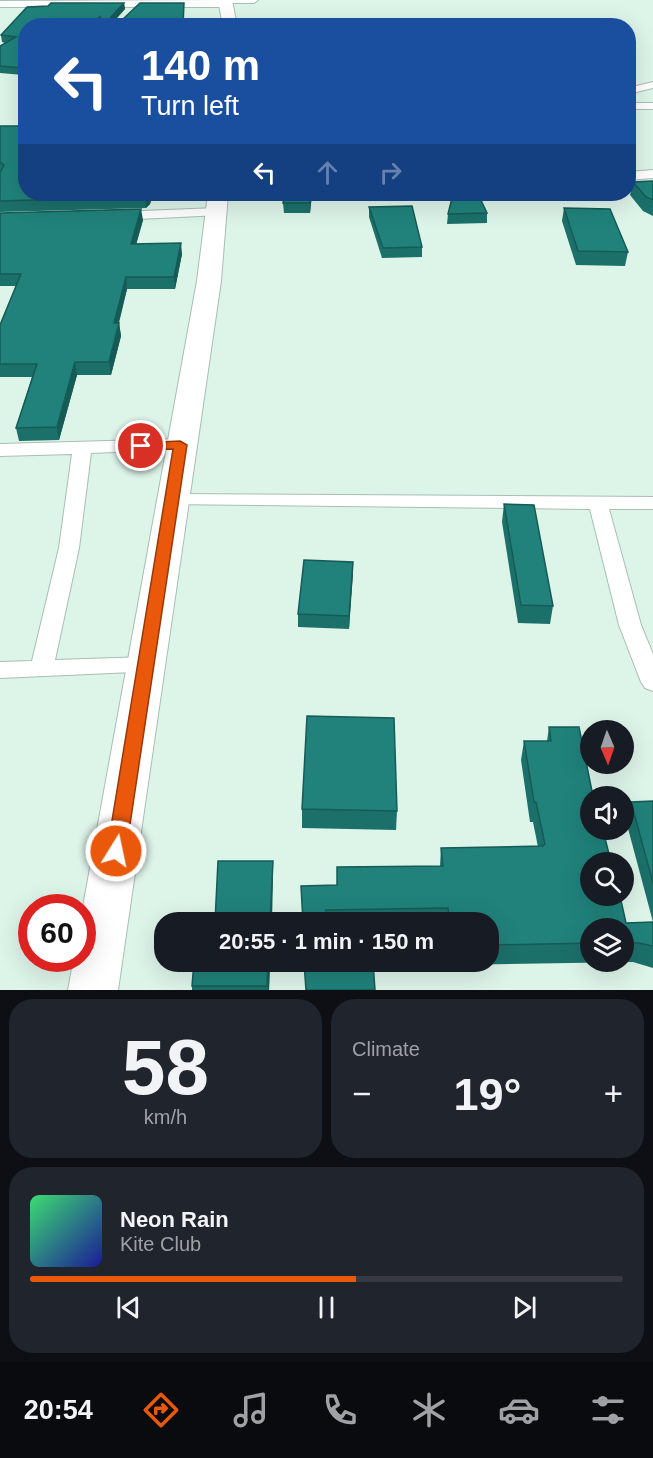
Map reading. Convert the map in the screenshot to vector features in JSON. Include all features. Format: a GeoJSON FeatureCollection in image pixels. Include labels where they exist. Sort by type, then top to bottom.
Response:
{"type":"FeatureCollection","features":[{"type":"Feature","properties":{"kind":"main road"},"geometry":{"type":"LineString","coordinates":[[226,2],[229,18]]}},
{"type":"Feature","properties":{"kind":"main road"},"geometry":{"type":"LineString","coordinates":[[93,990],[148,665],[180,445],[209,281],[217,203]]}},
{"type":"Feature","properties":{"kind":"street"},"geometry":{"type":"LineString","coordinates":[[0,4],[133,9],[254,0]]}},
{"type":"Feature","properties":{"kind":"street"},"geometry":{"type":"LineString","coordinates":[[636,89],[653,86]]}},
{"type":"Feature","properties":{"kind":"street"},"geometry":{"type":"LineString","coordinates":[[636,106],[653,106]]}},
{"type":"Feature","properties":{"kind":"street"},"geometry":{"type":"LineString","coordinates":[[636,175],[653,174]]}},
{"type":"Feature","properties":{"kind":"street"},"geometry":{"type":"LineString","coordinates":[[106,217],[217,203]]}},
{"type":"Feature","properties":{"kind":"street"},"geometry":{"type":"LineString","coordinates":[[0,450],[180,445]]}},
{"type":"Feature","properties":{"kind":"street"},"geometry":{"type":"LineString","coordinates":[[42,668],[69,548],[82,448]]}},
{"type":"Feature","properties":{"kind":"street"},"geometry":{"type":"LineString","coordinates":[[172,500],[653,503]]}},
{"type":"Feature","properties":{"kind":"street"},"geometry":{"type":"LineString","coordinates":[[598,503],[630,625],[653,682]]}},
{"type":"Feature","properties":{"kind":"street"},"geometry":{"type":"LineString","coordinates":[[0,670],[148,665]]}},
{"type":"Feature","properties":{"kind":"building"},"geometry":{"type":"Polygon","coordinates":[[[51,3],[124,3],[110,18],[100,18],[101,16],[98,18],[18,18],[18,68],[0,66],[0,46],[16,37],[1,35],[27,7],[48,6],[51,3]]]}},
{"type":"Feature","properties":{"kind":"building"},"geometry":{"type":"Polygon","coordinates":[[[140,3],[184,3],[183,18],[124,18],[140,3]]]}},
{"type":"Feature","properties":{"kind":"building"},"geometry":{"type":"Polygon","coordinates":[[[0,126],[18,126],[18,201],[0,201],[0,173],[4,165],[0,162],[0,126]]]}},
{"type":"Feature","properties":{"kind":"building"},"geometry":{"type":"Polygon","coordinates":[[[653,181],[653,200],[646,197],[636,185],[636,182],[653,181]]]}},
{"type":"Feature","properties":{"kind":"building"},"geometry":{"type":"Polygon","coordinates":[[[283,201],[310,201],[310,203],[283,203],[283,201]]]}},
{"type":"Feature","properties":{"kind":"building"},"geometry":{"type":"Polygon","coordinates":[[[451,201],[481,201],[487,213],[448,214],[451,201]]]}},
{"type":"Feature","properties":{"kind":"building"},"geometry":{"type":"Polygon","coordinates":[[[412,206],[422,247],[383,248],[369,207],[412,206]]]}},
{"type":"Feature","properties":{"kind":"building"},"geometry":{"type":"Polygon","coordinates":[[[564,208],[610,209],[628,252],[578,251],[564,208]]]}},
{"type":"Feature","properties":{"kind":"building"},"geometry":{"type":"Polygon","coordinates":[[[141,209],[131,244],[181,243],[174,277],[126,277],[114,323],[119,323],[109,362],[75,362],[57,427],[16,428],[37,364],[0,364],[0,325],[21,274],[0,274],[0,213],[141,209]]]}},
{"type":"Feature","properties":{"kind":"building"},"geometry":{"type":"Polygon","coordinates":[[[504,504],[534,505],[553,606],[521,605],[504,504]]]}},
{"type":"Feature","properties":{"kind":"building"},"geometry":{"type":"Polygon","coordinates":[[[304,560],[353,562],[349,616],[298,614],[304,560]]]}},
{"type":"Feature","properties":{"kind":"building"},"geometry":{"type":"Polygon","coordinates":[[[307,716],[394,718],[397,811],[302,809],[307,716]]]}},
{"type":"Feature","properties":{"kind":"building"},"geometry":{"type":"Polygon","coordinates":[[[549,727],[579,727],[580,774],[589,774],[591,786],[580,786],[580,840],[606,840],[608,852],[580,852],[580,906],[622,906],[625,918],[580,918],[580,943],[499,945],[499,912],[449,912],[448,908],[302,912],[301,886],[337,885],[337,867],[443,866],[441,848],[543,846],[545,844],[536,802],[534,802],[524,741],[551,741],[549,727]]]}},
{"type":"Feature","properties":{"kind":"building"},"geometry":{"type":"Polygon","coordinates":[[[653,801],[653,883],[634,813],[634,802],[653,801]]]}},
{"type":"Feature","properties":{"kind":"building"},"geometry":{"type":"Polygon","coordinates":[[[218,861],[273,861],[270,912],[215,912],[218,861]]]}},
{"type":"Feature","properties":{"kind":"building"},"geometry":{"type":"Polygon","coordinates":[[[653,922],[653,946],[634,943],[634,923],[653,922]]]}},
{"type":"Feature","properties":{"kind":"building"},"geometry":{"type":"Polygon","coordinates":[[[193,972],[268,972],[267,986],[192,986],[193,972]]]}},
{"type":"Feature","properties":{"kind":"building"},"geometry":{"type":"Polygon","coordinates":[[[305,972],[374,972],[375,990],[306,990],[305,972]]]}},
{"type":"Feature","properties":{"kind":"route"},"geometry":{"type":"LineString","coordinates":[[116,851],[148,665],[180,445],[141,446]]}}]}
